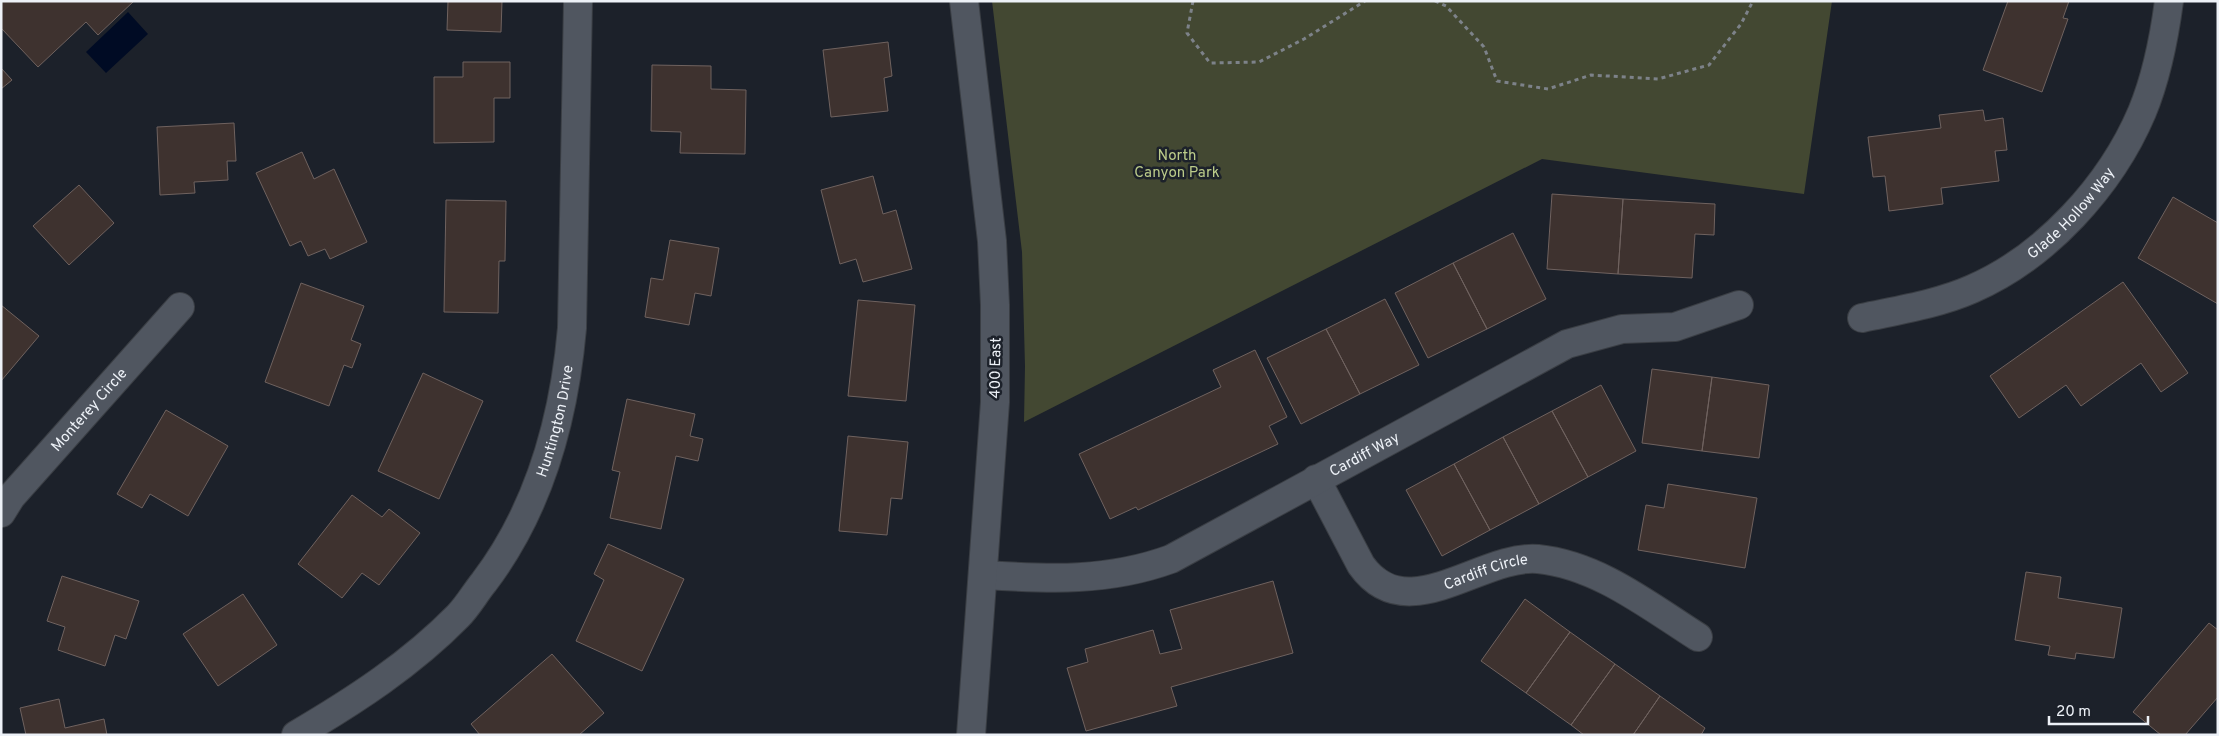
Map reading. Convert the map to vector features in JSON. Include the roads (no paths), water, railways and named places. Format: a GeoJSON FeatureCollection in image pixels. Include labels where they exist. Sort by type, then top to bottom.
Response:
{"type":"FeatureCollection","features":[{"type":"Feature","properties":{"kind":"street","name":"Huntington Drive"},"geometry":{"type":"LineString","coordinates":[[296,735],[347,705],[392,674],[459,614],[493,570],[518,530],[535,493],[550,452],[568,374],[572,328],[578,1]]}},
{"type":"Feature","properties":{"kind":"street","name":"400 East"},"geometry":{"type":"LineString","coordinates":[[964,1],[992,241],[996,305],[995,402],[971,735]]}},
{"type":"Feature","properties":{"kind":"street","name":"Glade Hollow Way"},"geometry":{"type":"LineString","coordinates":[[1862,318],[1951,298],[1974,289],[2027,256],[2056,231],[2106,176],[2142,112],[2156,74],[2169,1]]}},
{"type":"Feature","properties":{"kind":"street","name":"Cardiff Way"},"geometry":{"type":"LineString","coordinates":[[984,575],[1026,578],[1091,578],[1144,568],[1171,559],[1567,344],[1622,329],[1675,327],[1739,305]]}},
{"type":"Feature","properties":{"kind":"street","name":"Monterey Circle"},"geometry":{"type":"LineString","coordinates":[[1,513],[11,497],[180,307]]}},
{"type":"Feature","properties":{"kind":"street","name":"Cardiff Circle"},"geometry":{"type":"LineString","coordinates":[[1316,479],[1361,565],[1368,575],[1388,588],[1418,591],[1454,583],[1509,561],[1523,559],[1552,561],[1618,585],[1698,637]]}},
{"type":"Feature","properties":{"kind":"water"},"geometry":{"type":"Polygon","coordinates":[[[128,12],[148,34],[106,73],[86,52],[128,12]]]}},
{"type":"Feature","properties":{"kind":"park label","name":"North Canyon Park"},"geometry":{"type":"Point","coordinates":[1177,164]}}]}
